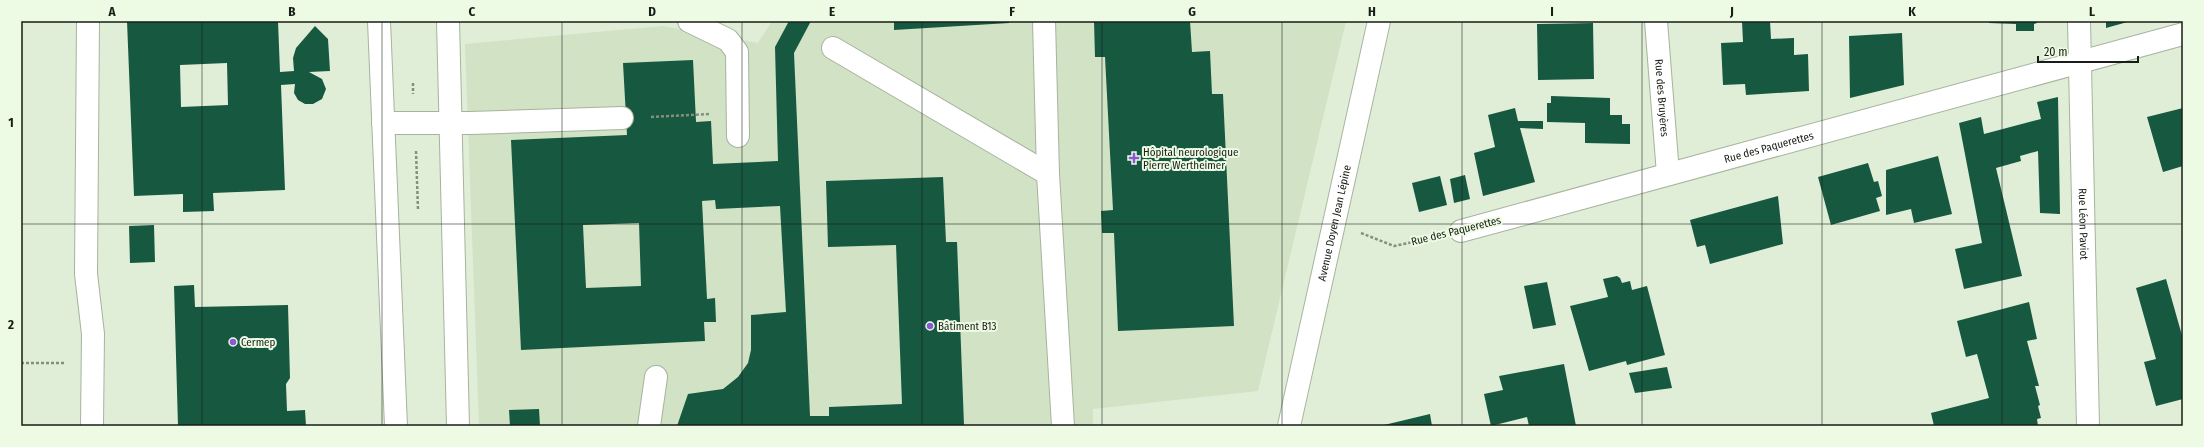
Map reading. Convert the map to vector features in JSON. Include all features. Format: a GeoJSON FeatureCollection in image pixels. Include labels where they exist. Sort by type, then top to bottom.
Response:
{"type":"FeatureCollection","features":[{"type":"Feature","properties":{"kind":"street"},"geometry":{"type":"LineString","coordinates":[[88,21],[86,274],[93,334],[92,426]]}},
{"type":"Feature","properties":{"kind":"street"},"geometry":{"type":"LineString","coordinates":[[379,21],[396,426]]}},
{"type":"Feature","properties":{"kind":"street"},"geometry":{"type":"LineString","coordinates":[[448,21],[458,426]]}},
{"type":"Feature","properties":{"kind":"street"},"geometry":{"type":"LineString","coordinates":[[690,21],[728,40],[737,52],[738,136]]}},
{"type":"Feature","properties":{"kind":"street"},"geometry":{"type":"LineString","coordinates":[[1044,21],[1048,174],[1063,426]]}},
{"type":"Feature","properties":{"kind":"street","name":"Avenue Doyen Jean Lépine"},"geometry":{"type":"LineString","coordinates":[[1290,426],[1379,21]]}},
{"type":"Feature","properties":{"kind":"street","name":"Rue des Bruyères"},"geometry":{"type":"LineString","coordinates":[[1656,21],[1668,174]]}},
{"type":"Feature","properties":{"kind":"street","name":"Rue Léon Paviot"},"geometry":{"type":"LineString","coordinates":[[2079,21],[2088,426]]}},
{"type":"Feature","properties":{"kind":"street","name":"Rue des Paquerettes"},"geometry":{"type":"LineString","coordinates":[[1461,231],[2080,60],[2183,34]]}},
{"type":"Feature","properties":{"kind":"street"},"geometry":{"type":"LineString","coordinates":[[833,48],[1048,174]]}},
{"type":"Feature","properties":{"kind":"street"},"geometry":{"type":"LineString","coordinates":[[383,123],[450,123],[622,118]]}},
{"type":"Feature","properties":{"kind":"street"},"geometry":{"type":"LineString","coordinates":[[649,426],[656,376]]}},
{"type":"Feature","properties":{"kind":"path"},"geometry":{"type":"LineString","coordinates":[[622,118],[738,113]]}},
{"type":"Feature","properties":{"kind":"path","name":"Rue des Paquerettes"},"geometry":{"type":"LineString","coordinates":[[1354,231],[1394,246],[1461,231]]}},
{"type":"Feature","properties":{"kind":"path"},"geometry":{"type":"LineString","coordinates":[[21,363],[93,362]]}},
{"type":"Feature","properties":{"kind":"shaded area"},"geometry":{"type":"Polygon","coordinates":[[[772,21],[1346,21],[1258,391],[1093,409],[1093,426],[479,426],[465,44],[663,26],[758,43],[772,21]]]}},
{"type":"Feature","properties":{"kind":"building"},"geometry":{"type":"Polygon","coordinates":[[[127,21],[278,21],[280,72],[294,71],[293,58],[296,48],[315,26],[328,39],[330,71],[309,72],[322,79],[326,89],[322,99],[313,104],[305,104],[298,100],[294,93],[295,84],[281,85],[285,190],[213,193],[214,211],[183,212],[183,194],[134,196],[127,21]],[[227,63],[180,65],[181,107],[228,105],[227,63]]]}},
{"type":"Feature","properties":{"kind":"building"},"geometry":{"type":"Polygon","coordinates":[[[789,21],[811,21],[794,53],[810,416],[829,416],[829,407],[902,404],[896,245],[828,247],[826,181],[943,177],[946,242],[957,242],[964,425],[677,426],[688,394],[723,389],[738,377],[748,363],[751,350],[751,315],[786,312],[780,206],[716,209],[715,200],[702,201],[707,299],[715,298],[716,322],[704,322],[705,341],[521,350],[511,140],[627,135],[623,63],[693,60],[696,122],[711,121],[713,164],[778,161],[775,47],[789,21]],[[639,223],[583,225],[586,288],[641,286],[639,223]]]}},
{"type":"Feature","properties":{"kind":"building"},"geometry":{"type":"Polygon","coordinates":[[[894,21],[1009,21],[1009,23],[894,30],[894,21]]]}},
{"type":"Feature","properties":{"kind":"building"},"geometry":{"type":"Polygon","coordinates":[[[1094,21],[1190,21],[1192,52],[1210,51],[1212,94],[1223,94],[1234,326],[1118,331],[1114,233],[1102,233],[1101,211],[1113,210],[1105,57],[1095,57],[1094,21]]]}},
{"type":"Feature","properties":{"kind":"building"},"geometry":{"type":"Polygon","coordinates":[[[1742,21],[1770,21],[1771,39],[1794,38],[1794,55],[1808,54],[1809,91],[1746,95],[1745,84],[1723,85],[1721,43],[1743,42],[1742,21]]]}},
{"type":"Feature","properties":{"kind":"building"},"geometry":{"type":"Polygon","coordinates":[[[1989,21],[2037,21],[2037,23],[2034,24],[2034,31],[2016,31],[2016,24],[1989,23],[1989,21]]]}},
{"type":"Feature","properties":{"kind":"building"},"geometry":{"type":"Polygon","coordinates":[[[2106,21],[2131,21],[2106,28],[2106,21]]]}},
{"type":"Feature","properties":{"kind":"building"},"geometry":{"type":"Polygon","coordinates":[[[1593,23],[1594,79],[1538,80],[1537,24],[1593,23]]]}},
{"type":"Feature","properties":{"kind":"building"},"geometry":{"type":"Polygon","coordinates":[[[1902,33],[1904,85],[1850,98],[1849,36],[1902,33]]]}},
{"type":"Feature","properties":{"kind":"building"},"geometry":{"type":"Polygon","coordinates":[[[1551,96],[1610,98],[1610,115],[1622,115],[1622,124],[1630,124],[1630,144],[1585,143],[1585,123],[1547,122],[1547,103],[1551,103],[1551,96]]]}},
{"type":"Feature","properties":{"kind":"building"},"geometry":{"type":"Polygon","coordinates":[[[2058,97],[2060,214],[2040,213],[2038,151],[2020,156],[2021,161],[1996,168],[2022,276],[1964,289],[1955,249],[1982,243],[1959,123],[1981,117],[1984,134],[2041,119],[2037,102],[2058,97]]]}},
{"type":"Feature","properties":{"kind":"building"},"geometry":{"type":"Polygon","coordinates":[[[1515,108],[1518,121],[1543,121],[1543,129],[1520,128],[1535,182],[1483,196],[1474,153],[1495,147],[1488,115],[1515,108]]]}},
{"type":"Feature","properties":{"kind":"building"},"geometry":{"type":"Polygon","coordinates":[[[2183,108],[2183,166],[2163,172],[2147,117],[2183,108]]]}},
{"type":"Feature","properties":{"kind":"building"},"geometry":{"type":"Polygon","coordinates":[[[1938,156],[1952,214],[1914,223],[1911,209],[1886,215],[1886,170],[1938,156]]]}},
{"type":"Feature","properties":{"kind":"building"},"geometry":{"type":"Polygon","coordinates":[[[1868,163],[1874,182],[1878,181],[1882,196],[1876,198],[1880,211],[1831,225],[1818,177],[1868,163]]]}},
{"type":"Feature","properties":{"kind":"building"},"geometry":{"type":"Polygon","coordinates":[[[1465,175],[1470,199],[1454,203],[1450,179],[1465,175]]]}},
{"type":"Feature","properties":{"kind":"building"},"geometry":{"type":"Polygon","coordinates":[[[1440,176],[1447,205],[1419,212],[1412,183],[1440,176]]]}},
{"type":"Feature","properties":{"kind":"building"},"geometry":{"type":"Polygon","coordinates":[[[1778,196],[1783,244],[1710,264],[1705,245],[1697,247],[1690,220],[1778,196]]]}},
{"type":"Feature","properties":{"kind":"building"},"geometry":{"type":"Polygon","coordinates":[[[154,225],[155,262],[130,263],[129,226],[154,225]]]}},
{"type":"Feature","properties":{"kind":"building"},"geometry":{"type":"Polygon","coordinates":[[[1617,276],[1620,278],[1622,283],[1630,281],[1632,290],[1647,286],[1665,355],[1627,365],[1626,361],[1589,371],[1570,306],[1608,297],[1603,279],[1617,276]]]}},
{"type":"Feature","properties":{"kind":"building"},"geometry":{"type":"Polygon","coordinates":[[[2166,279],[2183,339],[2183,399],[2156,406],[2144,362],[2156,359],[2136,288],[2166,279]]]}},
{"type":"Feature","properties":{"kind":"building"},"geometry":{"type":"Polygon","coordinates":[[[1547,282],[1556,325],[1533,329],[1524,286],[1547,282]]]}},
{"type":"Feature","properties":{"kind":"building","name":"Cermep"},"geometry":{"type":"Polygon","coordinates":[[[194,285],[195,307],[288,305],[290,378],[286,384],[287,411],[305,410],[306,426],[178,426],[174,286],[194,285]]]}},
{"type":"Feature","properties":{"kind":"building"},"geometry":{"type":"Polygon","coordinates":[[[2029,302],[2037,339],[2027,341],[2039,386],[2035,386],[2040,405],[2038,406],[2041,418],[2037,419],[2038,426],[1934,426],[1931,413],[1989,398],[1977,354],[1966,357],[1957,321],[2029,302]]]}},
{"type":"Feature","properties":{"kind":"building"},"geometry":{"type":"Polygon","coordinates":[[[1564,364],[1576,426],[1529,426],[1527,417],[1491,426],[1484,394],[1503,390],[1499,376],[1564,364]]]}},
{"type":"Feature","properties":{"kind":"building"},"geometry":{"type":"Polygon","coordinates":[[[1667,367],[1672,388],[1635,393],[1629,373],[1667,367]]]}},
{"type":"Feature","properties":{"kind":"building"},"geometry":{"type":"Polygon","coordinates":[[[539,409],[540,426],[510,426],[509,410],[539,409]]]}},
{"type":"Feature","properties":{"kind":"building"},"geometry":{"type":"Polygon","coordinates":[[[1430,414],[1432,426],[1384,426],[1384,425],[1430,414]]]}},
{"type":"Feature","properties":{"kind":"place","name":"Hôpital neurologique Pierre Wertheimer"},"geometry":{"type":"Point","coordinates":[1134,158]}},
{"type":"Feature","properties":{"kind":"place","name":"Bâtiment B13"},"geometry":{"type":"Point","coordinates":[930,326]}},
{"type":"Feature","properties":{"kind":"place","name":"Cermep"},"geometry":{"type":"Point","coordinates":[233,342]}}]}
